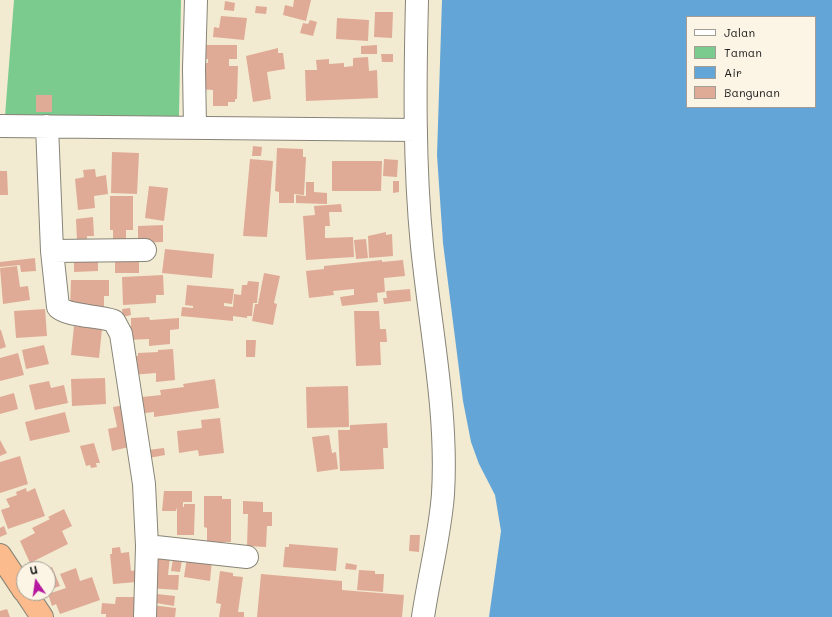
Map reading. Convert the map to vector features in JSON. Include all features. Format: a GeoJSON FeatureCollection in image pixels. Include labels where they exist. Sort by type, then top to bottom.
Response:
{"type":"FeatureCollection","features":[{"type":"Feature","properties":{"kind":"highway"},"geometry":{"type":"LineString","coordinates":[[0,554],[16,578]]}},
{"type":"Feature","properties":{"kind":"highway"},"geometry":{"type":"LineString","coordinates":[[31,601],[42,617]]}},
{"type":"Feature","properties":{"kind":"street"},"geometry":{"type":"LineString","coordinates":[[195,128],[194,69],[196,0]]}},
{"type":"Feature","properties":{"kind":"street"},"geometry":{"type":"LineString","coordinates":[[417,0],[416,130],[422,245],[438,389],[442,444],[443,494],[423,617]]}},
{"type":"Feature","properties":{"kind":"street"},"geometry":{"type":"LineString","coordinates":[[0,126],[416,130]]}},
{"type":"Feature","properties":{"kind":"street"},"geometry":{"type":"LineString","coordinates":[[47,126],[52,251],[58,308],[63,312],[105,317],[114,321],[121,334],[144,484],[147,546],[145,617]]}},
{"type":"Feature","properties":{"kind":"street"},"geometry":{"type":"LineString","coordinates":[[52,251],[145,250]]}},
{"type":"Feature","properties":{"kind":"street"},"geometry":{"type":"LineString","coordinates":[[147,546],[247,556]]}},
{"type":"Feature","properties":{"kind":"green space"},"geometry":{"type":"Polygon","coordinates":[[[14,0],[181,0],[179,117],[5,116],[14,0]]]}},
{"type":"Feature","properties":{"kind":"water"},"geometry":{"type":"Polygon","coordinates":[[[442,0],[832,0],[832,617],[489,617],[501,531],[495,495],[479,464],[471,442],[463,401],[443,243],[437,155],[442,0]]]}},
{"type":"Feature","properties":{"kind":"building"},"geometry":{"type":"Polygon","coordinates":[[[294,0],[311,0],[306,21],[283,15],[285,5],[293,7],[294,0]]]}},
{"type":"Feature","properties":{"kind":"building"},"geometry":{"type":"Polygon","coordinates":[[[225,1],[235,3],[234,11],[224,10],[225,1]]]}},
{"type":"Feature","properties":{"kind":"building"},"geometry":{"type":"Polygon","coordinates":[[[256,6],[267,7],[266,14],[255,13],[256,6]]]}},
{"type":"Feature","properties":{"kind":"building"},"geometry":{"type":"Polygon","coordinates":[[[375,12],[393,12],[392,38],[374,37],[375,12]]]}},
{"type":"Feature","properties":{"kind":"building"},"geometry":{"type":"Polygon","coordinates":[[[221,16],[247,18],[244,40],[213,37],[214,27],[219,28],[221,16]]]}},
{"type":"Feature","properties":{"kind":"building"},"geometry":{"type":"Polygon","coordinates":[[[337,18],[369,20],[368,41],[336,39],[337,18]]]}},
{"type":"Feature","properties":{"kind":"building"},"geometry":{"type":"Polygon","coordinates":[[[310,20],[317,22],[313,36],[300,33],[303,23],[308,24],[310,20]]]}},
{"type":"Feature","properties":{"kind":"building"},"geometry":{"type":"Polygon","coordinates":[[[205,45],[237,45],[237,59],[229,59],[229,66],[238,66],[237,99],[235,99],[235,102],[228,102],[228,106],[213,106],[213,90],[196,89],[197,62],[208,63],[208,59],[199,59],[205,45]]]}},
{"type":"Feature","properties":{"kind":"building"},"geometry":{"type":"Polygon","coordinates":[[[377,45],[377,54],[361,54],[361,46],[377,45]]]}},
{"type":"Feature","properties":{"kind":"building"},"geometry":{"type":"Polygon","coordinates":[[[278,48],[278,53],[283,53],[285,69],[267,72],[271,99],[253,102],[246,56],[278,48]]]}},
{"type":"Feature","properties":{"kind":"building"},"geometry":{"type":"Polygon","coordinates":[[[381,54],[393,54],[393,62],[382,62],[381,54]]]}},
{"type":"Feature","properties":{"kind":"building"},"geometry":{"type":"Polygon","coordinates":[[[368,57],[369,71],[377,70],[378,98],[306,101],[305,70],[317,70],[316,60],[329,59],[329,64],[344,63],[344,67],[353,66],[353,58],[368,57]]]}},
{"type":"Feature","properties":{"kind":"building"},"geometry":{"type":"Polygon","coordinates":[[[36,95],[52,95],[52,112],[36,112],[36,95]]]}},
{"type":"Feature","properties":{"kind":"building"},"geometry":{"type":"Polygon","coordinates":[[[253,146],[262,147],[261,156],[252,156],[253,146]]]}},
{"type":"Feature","properties":{"kind":"building"},"geometry":{"type":"Polygon","coordinates":[[[277,148],[303,149],[303,157],[306,157],[304,195],[294,194],[294,203],[279,203],[279,192],[275,191],[277,148]]]}},
{"type":"Feature","properties":{"kind":"building"},"geometry":{"type":"Polygon","coordinates":[[[112,152],[139,153],[137,194],[111,193],[112,152]]]}},
{"type":"Feature","properties":{"kind":"building"},"geometry":{"type":"Polygon","coordinates":[[[250,159],[273,161],[267,237],[243,236],[250,159]]]}},
{"type":"Feature","properties":{"kind":"building"},"geometry":{"type":"Polygon","coordinates":[[[384,159],[398,160],[397,177],[383,176],[384,159]]]}},
{"type":"Feature","properties":{"kind":"building"},"geometry":{"type":"Polygon","coordinates":[[[332,161],[382,161],[381,191],[332,191],[332,161]]]}},
{"type":"Feature","properties":{"kind":"building"},"geometry":{"type":"Polygon","coordinates":[[[95,169],[96,177],[106,175],[108,194],[94,196],[95,208],[78,210],[75,179],[84,177],[83,170],[95,169]]]}},
{"type":"Feature","properties":{"kind":"building"},"geometry":{"type":"Polygon","coordinates":[[[0,171],[7,171],[8,195],[0,195],[0,171]]]}},
{"type":"Feature","properties":{"kind":"building"},"geometry":{"type":"Polygon","coordinates":[[[393,181],[399,181],[399,192],[393,193],[393,181]]]}},
{"type":"Feature","properties":{"kind":"building"},"geometry":{"type":"Polygon","coordinates":[[[306,182],[314,182],[314,192],[327,193],[327,204],[296,203],[296,195],[306,196],[306,182]]]}},
{"type":"Feature","properties":{"kind":"building"},"geometry":{"type":"Polygon","coordinates":[[[149,186],[168,188],[164,221],[145,218],[149,186]]]}},
{"type":"Feature","properties":{"kind":"building"},"geometry":{"type":"Polygon","coordinates":[[[110,196],[133,196],[133,230],[126,230],[126,242],[113,242],[113,230],[110,230],[110,196]]]}},
{"type":"Feature","properties":{"kind":"building"},"geometry":{"type":"Polygon","coordinates":[[[341,204],[342,212],[329,212],[330,226],[325,226],[325,238],[353,237],[354,257],[306,260],[303,216],[315,215],[314,206],[341,204]]]}},
{"type":"Feature","properties":{"kind":"building"},"geometry":{"type":"Polygon","coordinates":[[[93,217],[94,236],[87,236],[87,240],[77,241],[76,219],[93,217]]]}},
{"type":"Feature","properties":{"kind":"building"},"geometry":{"type":"Polygon","coordinates":[[[163,225],[163,242],[138,243],[138,226],[163,225]]]}},
{"type":"Feature","properties":{"kind":"building"},"geometry":{"type":"Polygon","coordinates":[[[386,232],[386,235],[392,234],[393,256],[369,258],[368,236],[386,232]]]}},
{"type":"Feature","properties":{"kind":"building"},"geometry":{"type":"Polygon","coordinates":[[[366,239],[368,258],[356,259],[354,240],[366,239]]]}},
{"type":"Feature","properties":{"kind":"building"},"geometry":{"type":"Polygon","coordinates":[[[165,249],[214,254],[212,278],[162,273],[165,249]]]}},
{"type":"Feature","properties":{"kind":"building"},"geometry":{"type":"Polygon","coordinates":[[[98,253],[98,271],[74,272],[74,254],[98,253]]]}},
{"type":"Feature","properties":{"kind":"building"},"geometry":{"type":"Polygon","coordinates":[[[139,255],[139,273],[115,273],[115,256],[139,255]]]}},
{"type":"Feature","properties":{"kind":"building"},"geometry":{"type":"Polygon","coordinates":[[[35,258],[36,271],[21,272],[20,265],[0,267],[0,262],[35,258]]]}},
{"type":"Feature","properties":{"kind":"building"},"geometry":{"type":"Polygon","coordinates":[[[382,260],[382,262],[403,260],[405,276],[384,278],[385,292],[377,293],[378,302],[342,306],[340,297],[354,295],[354,289],[333,291],[334,295],[309,298],[306,271],[324,269],[324,266],[382,260]]]}},
{"type":"Feature","properties":{"kind":"building"},"geometry":{"type":"Polygon","coordinates":[[[17,266],[20,287],[28,286],[30,300],[3,304],[0,268],[17,266]]]}},
{"type":"Feature","properties":{"kind":"building"},"geometry":{"type":"Polygon","coordinates":[[[264,273],[280,276],[274,303],[277,304],[273,325],[252,321],[255,304],[258,304],[264,273]]]}},
{"type":"Feature","properties":{"kind":"building"},"geometry":{"type":"Polygon","coordinates":[[[163,275],[164,295],[156,295],[156,303],[123,305],[122,277],[163,275]]]}},
{"type":"Feature","properties":{"kind":"building"},"geometry":{"type":"Polygon","coordinates":[[[71,280],[109,280],[109,296],[104,296],[104,309],[70,308],[71,280]]]}},
{"type":"Feature","properties":{"kind":"building"},"geometry":{"type":"Polygon","coordinates":[[[248,281],[259,282],[257,303],[253,303],[252,316],[247,316],[247,318],[233,316],[233,321],[181,316],[182,307],[193,308],[193,306],[185,305],[187,285],[234,289],[232,304],[224,303],[224,306],[233,307],[234,294],[241,295],[242,285],[247,285],[248,281]]]}},
{"type":"Feature","properties":{"kind":"building"},"geometry":{"type":"Polygon","coordinates":[[[410,289],[411,301],[384,304],[383,298],[387,298],[386,291],[410,289]]]}},
{"type":"Feature","properties":{"kind":"building"},"geometry":{"type":"Polygon","coordinates":[[[130,308],[131,315],[123,317],[122,309],[130,308]]]}},
{"type":"Feature","properties":{"kind":"building"},"geometry":{"type":"Polygon","coordinates":[[[45,309],[47,336],[16,338],[14,311],[45,309]]]}},
{"type":"Feature","properties":{"kind":"building"},"geometry":{"type":"Polygon","coordinates":[[[354,311],[379,311],[380,329],[386,329],[387,342],[380,342],[381,365],[356,366],[354,311]]]}},
{"type":"Feature","properties":{"kind":"building"},"geometry":{"type":"Polygon","coordinates":[[[149,317],[150,320],[179,318],[179,329],[170,330],[170,344],[149,346],[149,339],[128,340],[127,327],[131,326],[131,318],[149,317]]]}},
{"type":"Feature","properties":{"kind":"building"},"geometry":{"type":"Polygon","coordinates":[[[74,326],[102,329],[99,358],[71,355],[74,326]]]}},
{"type":"Feature","properties":{"kind":"building"},"geometry":{"type":"Polygon","coordinates":[[[0,330],[6,347],[0,349],[0,330]]]}},
{"type":"Feature","properties":{"kind":"building"},"geometry":{"type":"Polygon","coordinates":[[[246,340],[256,340],[255,357],[246,357],[246,340]]]}},
{"type":"Feature","properties":{"kind":"building"},"geometry":{"type":"Polygon","coordinates":[[[44,345],[49,364],[26,369],[22,350],[44,345]]]}},
{"type":"Feature","properties":{"kind":"building"},"geometry":{"type":"Polygon","coordinates":[[[173,349],[175,380],[156,382],[156,373],[131,375],[134,356],[138,356],[138,353],[158,352],[158,350],[173,349]]]}},
{"type":"Feature","properties":{"kind":"building"},"geometry":{"type":"Polygon","coordinates":[[[18,353],[24,375],[0,381],[0,358],[18,353]]]}},
{"type":"Feature","properties":{"kind":"building"},"geometry":{"type":"Polygon","coordinates":[[[105,378],[106,404],[72,406],[71,379],[105,378]]]}},
{"type":"Feature","properties":{"kind":"building"},"geometry":{"type":"Polygon","coordinates":[[[215,379],[219,408],[154,417],[154,412],[145,413],[142,397],[161,395],[160,390],[184,387],[183,384],[215,379]]]}},
{"type":"Feature","properties":{"kind":"building"},"geometry":{"type":"Polygon","coordinates":[[[49,381],[51,388],[64,385],[68,403],[35,410],[29,385],[49,381]]]}},
{"type":"Feature","properties":{"kind":"building"},"geometry":{"type":"Polygon","coordinates":[[[348,386],[349,427],[307,428],[306,387],[348,386]]]}},
{"type":"Feature","properties":{"kind":"building"},"geometry":{"type":"Polygon","coordinates":[[[14,393],[18,409],[0,414],[0,397],[14,393]]]}},
{"type":"Feature","properties":{"kind":"building"},"geometry":{"type":"Polygon","coordinates":[[[125,405],[133,446],[112,451],[108,429],[117,427],[113,407],[125,405]]]}},
{"type":"Feature","properties":{"kind":"building"},"geometry":{"type":"Polygon","coordinates":[[[65,412],[70,432],[30,441],[25,422],[65,412]]]}},
{"type":"Feature","properties":{"kind":"building"},"geometry":{"type":"Polygon","coordinates":[[[220,418],[224,453],[199,456],[198,450],[179,453],[177,431],[202,428],[201,420],[220,418]]]}},
{"type":"Feature","properties":{"kind":"building"},"geometry":{"type":"Polygon","coordinates":[[[387,423],[388,448],[383,448],[384,469],[340,471],[338,430],[350,430],[350,425],[387,423]]]}},
{"type":"Feature","properties":{"kind":"building"},"geometry":{"type":"Polygon","coordinates":[[[329,435],[332,453],[336,452],[338,469],[317,472],[312,437],[329,435]]]}},
{"type":"Feature","properties":{"kind":"building"},"geometry":{"type":"Polygon","coordinates":[[[0,440],[7,453],[0,456],[0,440]]]}},
{"type":"Feature","properties":{"kind":"building"},"geometry":{"type":"Polygon","coordinates":[[[94,443],[100,463],[96,463],[97,467],[91,468],[90,465],[86,466],[80,446],[94,443]]]}},
{"type":"Feature","properties":{"kind":"building"},"geometry":{"type":"Polygon","coordinates":[[[164,448],[165,455],[149,458],[148,450],[164,448]]]}},
{"type":"Feature","properties":{"kind":"building"},"geometry":{"type":"Polygon","coordinates":[[[20,456],[28,484],[0,493],[0,462],[20,456]]]}},
{"type":"Feature","properties":{"kind":"building"},"geometry":{"type":"Polygon","coordinates":[[[26,488],[27,492],[35,488],[45,516],[8,529],[1,510],[10,507],[6,499],[17,495],[16,492],[26,488]]]}},
{"type":"Feature","properties":{"kind":"building"},"geometry":{"type":"Polygon","coordinates":[[[164,491],[192,491],[192,502],[183,502],[183,507],[184,504],[195,504],[194,535],[177,535],[177,507],[176,511],[162,511],[164,491]]]}},
{"type":"Feature","properties":{"kind":"building"},"geometry":{"type":"Polygon","coordinates":[[[204,496],[222,496],[222,499],[231,499],[231,542],[207,542],[207,528],[204,527],[204,496]]]}},
{"type":"Feature","properties":{"kind":"building"},"geometry":{"type":"Polygon","coordinates":[[[243,501],[263,502],[263,512],[272,512],[272,526],[267,526],[266,547],[247,546],[248,514],[243,514],[243,501]]]}},
{"type":"Feature","properties":{"kind":"building"},"geometry":{"type":"Polygon","coordinates":[[[64,509],[72,526],[62,531],[68,544],[34,561],[29,561],[20,541],[35,533],[32,528],[50,519],[48,517],[64,509]]]}},
{"type":"Feature","properties":{"kind":"building"},"geometry":{"type":"Polygon","coordinates":[[[4,526],[7,534],[0,537],[0,528],[4,526]]]}},
{"type":"Feature","properties":{"kind":"building"},"geometry":{"type":"Polygon","coordinates":[[[410,535],[420,535],[419,552],[409,551],[410,535]]]}},
{"type":"Feature","properties":{"kind":"building"},"geometry":{"type":"Polygon","coordinates":[[[289,544],[338,548],[336,571],[283,567],[285,547],[289,547],[289,544]]]}},
{"type":"Feature","properties":{"kind":"building"},"geometry":{"type":"Polygon","coordinates":[[[120,547],[121,553],[129,552],[131,571],[136,570],[137,582],[113,584],[110,554],[112,554],[112,548],[120,547]]]}},
{"type":"Feature","properties":{"kind":"building"},"geometry":{"type":"Polygon","coordinates":[[[174,552],[183,554],[180,572],[171,571],[174,552]]]}},
{"type":"Feature","properties":{"kind":"building"},"geometry":{"type":"Polygon","coordinates":[[[151,556],[170,557],[168,575],[179,575],[178,590],[149,588],[151,556]]]}},
{"type":"Feature","properties":{"kind":"building"},"geometry":{"type":"Polygon","coordinates":[[[187,557],[212,560],[210,581],[184,577],[187,557]]]}},
{"type":"Feature","properties":{"kind":"building"},"geometry":{"type":"Polygon","coordinates":[[[346,563],[357,565],[356,570],[345,569],[346,563]]]}},
{"type":"Feature","properties":{"kind":"building"},"geometry":{"type":"Polygon","coordinates":[[[76,568],[80,581],[92,577],[100,600],[60,614],[56,604],[52,606],[50,601],[56,601],[56,591],[66,588],[60,574],[76,568]]]}},
{"type":"Feature","properties":{"kind":"building"},"geometry":{"type":"Polygon","coordinates":[[[359,570],[375,571],[375,574],[384,574],[383,592],[357,590],[359,570]]]}},
{"type":"Feature","properties":{"kind":"building"},"geometry":{"type":"Polygon","coordinates":[[[220,571],[233,573],[233,576],[243,577],[238,612],[244,612],[244,617],[219,617],[221,604],[216,603],[220,571]]]}},
{"type":"Feature","properties":{"kind":"building"},"geometry":{"type":"Polygon","coordinates":[[[261,574],[342,581],[342,590],[404,595],[402,617],[257,617],[261,574]]]}},
{"type":"Feature","properties":{"kind":"building"},"geometry":{"type":"Polygon","coordinates":[[[56,576],[60,586],[56,587],[56,576]]]}},
{"type":"Feature","properties":{"kind":"building"},"geometry":{"type":"Polygon","coordinates":[[[157,594],[175,596],[174,606],[156,603],[157,594]]]}},
{"type":"Feature","properties":{"kind":"building"},"geometry":{"type":"Polygon","coordinates":[[[116,597],[139,597],[138,617],[106,617],[106,614],[101,614],[102,603],[115,604],[116,597]]]}},
{"type":"Feature","properties":{"kind":"building"},"geometry":{"type":"Polygon","coordinates":[[[152,605],[176,608],[175,617],[150,617],[152,605]]]}},
{"type":"Feature","properties":{"kind":"building"},"geometry":{"type":"Polygon","coordinates":[[[7,609],[10,617],[0,617],[0,611],[7,609]]]}}]}
